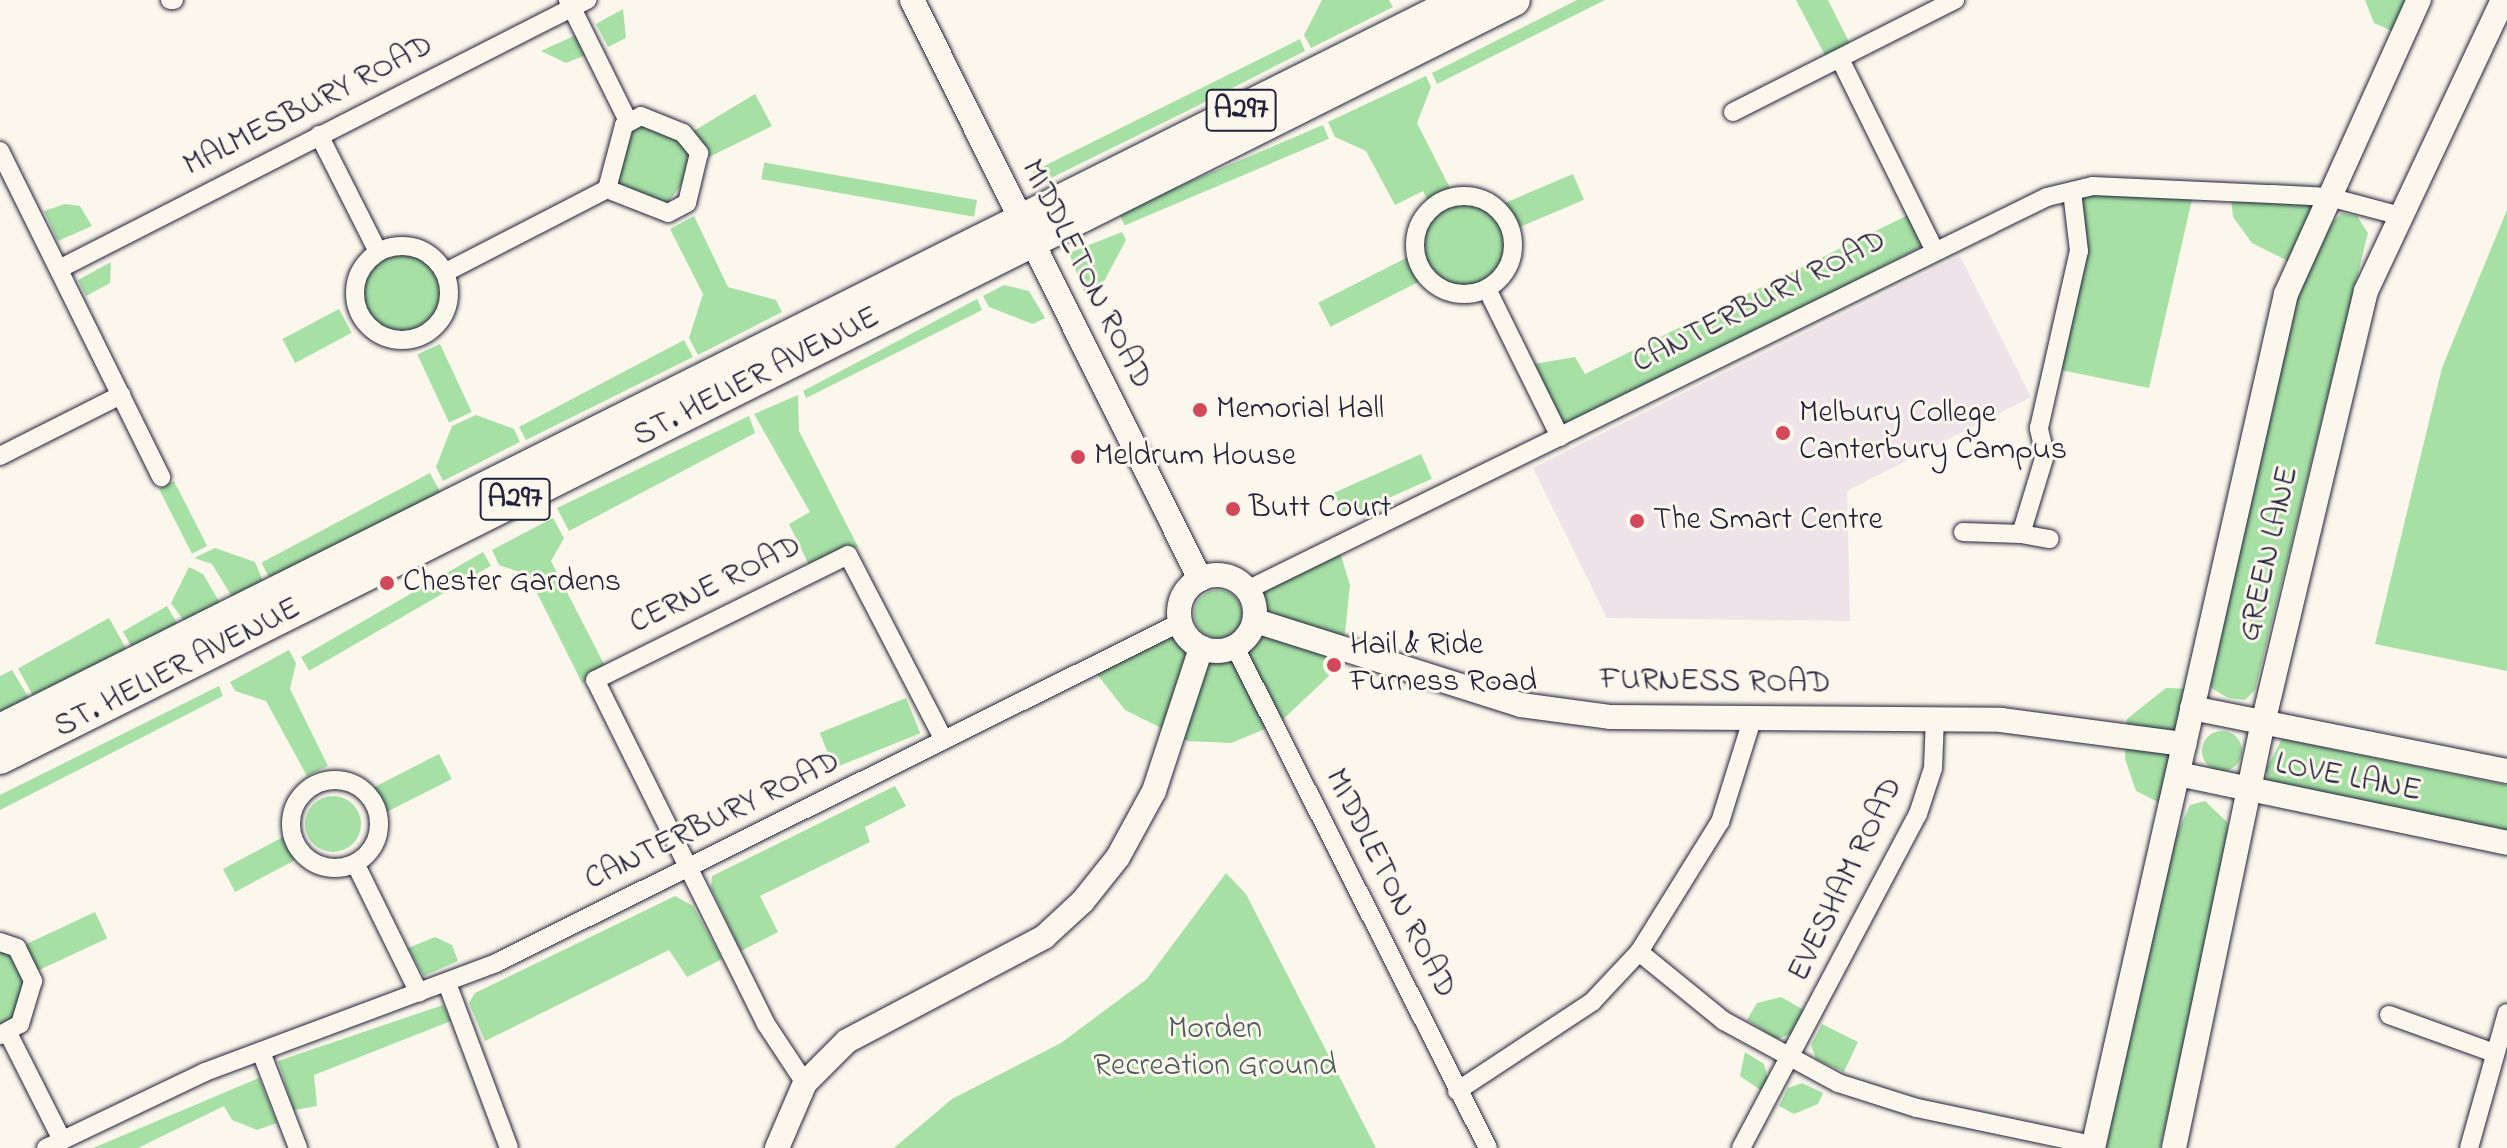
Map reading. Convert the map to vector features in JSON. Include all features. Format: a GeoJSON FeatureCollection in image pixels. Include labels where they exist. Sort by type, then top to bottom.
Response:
{"type":"FeatureCollection","features":[{"type":"Feature","properties":{"kind":"highway","name":"ST. HELIER AVENUE"},"geometry":{"type":"LineString","coordinates":[[0,758],[1026,230],[1462,0]]}},
{"type":"Feature","properties":{"kind":"highway","name":"ST. HELIER AVENUE"},"geometry":{"type":"LineString","coordinates":[[0,730],[1026,230],[1514,0]]}},
{"type":"Feature","properties":{"kind":"street","name":"MIDDLETON ROAD"},"geometry":{"type":"LineString","coordinates":[[912,0],[1200,579]]}},
{"type":"Feature","properties":{"kind":"street"},"geometry":{"type":"LineString","coordinates":[[1733,112],[1955,0]]}},
{"type":"Feature","properties":{"kind":"street","name":"GREEN LANE"},"geometry":{"type":"LineString","coordinates":[[2093,1147],[2286,294],[2419,0]]}},
{"type":"Feature","properties":{"kind":"street","name":"GREEN LANE"},"geometry":{"type":"LineString","coordinates":[[2174,1148],[2263,723],[2366,291],[2397,215],[2503,0]]}},
{"type":"Feature","properties":{"kind":"street"},"geometry":{"type":"LineString","coordinates":[[448,271],[607,189],[628,121],[576,2]]}},
{"type":"Feature","properties":{"kind":"street","name":"MALMESBURY ROAD"},"geometry":{"type":"LineString","coordinates":[[59,269],[576,2]]}},
{"type":"Feature","properties":{"kind":"street"},"geometry":{"type":"LineString","coordinates":[[1840,59],[1934,249]]}},
{"type":"Feature","properties":{"kind":"street"},"geometry":{"type":"LineString","coordinates":[[607,189],[668,213],[687,203],[698,176],[699,153],[683,133],[641,116],[628,121]]}},
{"type":"Feature","properties":{"kind":"street"},"geometry":{"type":"LineString","coordinates":[[319,135],[376,248]]}},
{"type":"Feature","properties":{"kind":"street"},"geometry":{"type":"LineString","coordinates":[[0,151],[161,477]]}},
{"type":"Feature","properties":{"kind":"street","name":"CANTERBURY ROAD"},"geometry":{"type":"LineString","coordinates":[[1247,590],[1934,249],[2072,191],[2093,186],[2329,197],[2397,215]]}},
{"type":"Feature","properties":{"kind":"street"},"geometry":{"type":"LineString","coordinates":[[2021,534],[2045,455],[2039,428],[2079,251],[2072,191]]}},
{"type":"Feature","properties":{"kind":"street"},"geometry":{"type":"LineString","coordinates":[[1456,194],[1501,207],[1515,238],[1498,282],[1487,289],[1473,296],[1427,281],[1412,251],[1429,207],[1456,194]]}},
{"type":"Feature","properties":{"kind":"street"},"geometry":{"type":"LineString","coordinates":[[389,244],[441,261],[448,271],[435,329],[409,342],[367,327],[354,299],[376,248],[389,244]]}},
{"type":"Feature","properties":{"kind":"street"},"geometry":{"type":"LineString","coordinates":[[1487,289],[1560,437]]}},
{"type":"Feature","properties":{"kind":"street"},"geometry":{"type":"LineString","coordinates":[[0,456],[121,395]]}},
{"type":"Feature","properties":{"kind":"street"},"geometry":{"type":"LineString","coordinates":[[1963,532],[2021,534],[2050,539]]}},
{"type":"Feature","properties":{"kind":"street","name":"CERNE ROAD"},"geometry":{"type":"LineString","coordinates":[[688,868],[595,680],[611,671],[848,555],[944,740]]}},
{"type":"Feature","properties":{"kind":"street"},"geometry":{"type":"LineString","coordinates":[[1220,576],[1247,590],[1256,621],[1235,647],[1201,648],[1181,622],[1182,597],[1200,579],[1220,576]]}},
{"type":"Feature","properties":{"kind":"street","name":"FURNESS ROAD"},"geometry":{"type":"LineString","coordinates":[[1256,621],[1521,705],[1611,717],[1935,719],[2120,731],[2184,744]]}},
{"type":"Feature","properties":{"kind":"street","name":"CANTERBURY ROAD"},"geometry":{"type":"LineString","coordinates":[[54,1144],[261,1052],[447,983],[688,868],[1181,622]]}},
{"type":"Feature","properties":{"kind":"street","name":"MIDDLETON ROAD"},"geometry":{"type":"LineString","coordinates":[[1235,647],[1488,1148]]}},
{"type":"Feature","properties":{"kind":"street"},"geometry":{"type":"LineString","coordinates":[[777,1148],[805,1083],[847,1041],[1044,937],[1083,901],[1118,857],[1154,791],[1201,648]]}},
{"type":"Feature","properties":{"kind":"street","name":"LOVE LANE"},"geometry":{"type":"LineString","coordinates":[[2192,708],[2507,771]]}},
{"type":"Feature","properties":{"kind":"street"},"geometry":{"type":"LineString","coordinates":[[1457,1091],[1592,1002],[1639,952],[1720,822],[1753,717]]}},
{"type":"Feature","properties":{"kind":"street","name":"EVESHAM ROAD"},"geometry":{"type":"LineString","coordinates":[[1748,1145],[1918,814],[1933,768],[1935,719]]}},
{"type":"Feature","properties":{"kind":"street","name":"LOVE LANE"},"geometry":{"type":"LineString","coordinates":[[2178,774],[2249,792],[2507,843]]}},
{"type":"Feature","properties":{"kind":"street"},"geometry":{"type":"LineString","coordinates":[[328,779],[363,788],[377,808],[375,839],[357,867],[301,857],[289,830],[302,794],[328,779]]}},
{"type":"Feature","properties":{"kind":"street"},"geometry":{"type":"LineString","coordinates":[[357,867],[419,993]]}},
{"type":"Feature","properties":{"kind":"street"},"geometry":{"type":"LineString","coordinates":[[688,868],[766,1024],[805,1083]]}},
{"type":"Feature","properties":{"kind":"street"},"geometry":{"type":"LineString","coordinates":[[0,942],[17,948],[33,981],[20,1024],[4,1034],[54,1144]]}},
{"type":"Feature","properties":{"kind":"street"},"geometry":{"type":"LineString","coordinates":[[1639,952],[1693,1000],[1790,1061],[1917,1108],[2093,1147]]}},
{"type":"Feature","properties":{"kind":"street"},"geometry":{"type":"LineString","coordinates":[[447,983],[509,1148]]}},
{"type":"Feature","properties":{"kind":"street"},"geometry":{"type":"LineString","coordinates":[[2469,1148],[2492,1052],[2507,1013]]}},
{"type":"Feature","properties":{"kind":"street"},"geometry":{"type":"LineString","coordinates":[[2389,1015],[2492,1052]]}},
{"type":"Feature","properties":{"kind":"street"},"geometry":{"type":"LineString","coordinates":[[261,1052],[298,1148]]}},
{"type":"Feature","properties":{"kind":"shaded area","name":"Melbury College Canterbury Campus"},"geometry":{"type":"Polygon","coordinates":[[[1960,256],[2031,397],[1847,491],[1850,621],[1607,618],[1533,468],[1960,256]]]}},
{"type":"Feature","properties":{"kind":"green space"},"geometry":{"type":"Polygon","coordinates":[[[1322,0],[1389,0],[1393,7],[1311,48],[1304,35],[1322,0]]]}},
{"type":"Feature","properties":{"kind":"green space"},"geometry":{"type":"Polygon","coordinates":[[[1577,0],[1605,0],[1437,84],[1432,73],[1577,0]]]}},
{"type":"Feature","properties":{"kind":"green space"},"geometry":{"type":"Polygon","coordinates":[[[1796,0],[1828,0],[1852,48],[1828,61],[1796,0]]]}},
{"type":"Feature","properties":{"kind":"green space"},"geometry":{"type":"Polygon","coordinates":[[[2365,0],[2414,0],[2399,34],[2374,23],[2365,0]]]}},
{"type":"Feature","properties":{"kind":"green space"},"geometry":{"type":"Polygon","coordinates":[[[623,9],[626,38],[608,47],[596,24],[623,9]]]}},
{"type":"Feature","properties":{"kind":"green space"},"geometry":{"type":"Polygon","coordinates":[[[576,35],[586,55],[566,63],[541,51],[576,35]]]}},
{"type":"Feature","properties":{"kind":"green space"},"geometry":{"type":"Polygon","coordinates":[[[1300,39],[1305,51],[1197,106],[1049,179],[1032,172],[1300,39]]]}},
{"type":"Feature","properties":{"kind":"green space"},"geometry":{"type":"Polygon","coordinates":[[[1426,76],[1431,87],[1417,123],[1452,192],[1429,203],[1423,191],[1395,205],[1366,151],[1335,137],[1328,122],[1426,76]]]}},
{"type":"Feature","properties":{"kind":"green space"},"geometry":{"type":"Polygon","coordinates":[[[755,94],[772,126],[707,158],[692,132],[755,94]]]}},
{"type":"Feature","properties":{"kind":"green space"},"geometry":{"type":"Polygon","coordinates":[[[642,124],[674,135],[690,152],[693,169],[667,204],[613,184],[627,132],[642,124]]]}},
{"type":"Feature","properties":{"kind":"green space"},"geometry":{"type":"Polygon","coordinates":[[[1323,125],[1329,139],[1125,226],[1119,212],[1323,125]]]}},
{"type":"Feature","properties":{"kind":"green space"},"geometry":{"type":"Polygon","coordinates":[[[764,162],[977,200],[974,217],[761,179],[764,162]]]}},
{"type":"Feature","properties":{"kind":"green space"},"geometry":{"type":"Polygon","coordinates":[[[1573,174],[1584,200],[1514,229],[1503,204],[1573,174]]]}},
{"type":"Feature","properties":{"kind":"green space"},"geometry":{"type":"Polygon","coordinates":[[[2094,192],[2193,195],[2149,388],[2056,369],[2077,195],[2094,192]]]}},
{"type":"Feature","properties":{"kind":"green space"},"geometry":{"type":"Polygon","coordinates":[[[2231,197],[2323,201],[2292,263],[2252,243],[2233,217],[2231,197]]]}},
{"type":"Feature","properties":{"kind":"green space"},"geometry":{"type":"Polygon","coordinates":[[[1464,199],[1481,202],[1496,212],[1506,227],[1509,244],[1506,261],[1496,276],[1481,286],[1464,289],[1447,286],[1432,276],[1422,261],[1419,244],[1422,227],[1432,212],[1447,202],[1464,199]]]}},
{"type":"Feature","properties":{"kind":"green space"},"geometry":{"type":"Polygon","coordinates":[[[65,204],[80,206],[92,226],[58,241],[44,211],[65,204]]]}},
{"type":"Feature","properties":{"kind":"green space"},"geometry":{"type":"Polygon","coordinates":[[[2507,210],[2507,671],[2375,644],[2442,368],[2507,210]]]}},
{"type":"Feature","properties":{"kind":"green space"},"geometry":{"type":"Polygon","coordinates":[[[2342,213],[2357,216],[2368,233],[2255,690],[2245,700],[2228,698],[2210,687],[2296,296],[2322,233],[2342,213]]]}},
{"type":"Feature","properties":{"kind":"green space"},"geometry":{"type":"Polygon","coordinates":[[[1910,214],[1925,245],[1558,432],[1528,365],[1575,357],[1585,374],[1910,214]]]}},
{"type":"Feature","properties":{"kind":"green space"},"geometry":{"type":"Polygon","coordinates":[[[694,216],[728,287],[776,300],[782,312],[698,355],[689,338],[703,294],[670,229],[694,216]]]}},
{"type":"Feature","properties":{"kind":"green space"},"geometry":{"type":"Polygon","coordinates":[[[1122,232],[1126,240],[1100,289],[1086,296],[1069,253],[1122,232]]]}},
{"type":"Feature","properties":{"kind":"green space"},"geometry":{"type":"Polygon","coordinates":[[[402,252],[417,255],[430,264],[439,277],[442,292],[439,307],[430,320],[417,329],[402,332],[387,329],[374,320],[365,307],[362,292],[365,277],[374,264],[387,255],[402,252]]]}},
{"type":"Feature","properties":{"kind":"green space"},"geometry":{"type":"Polygon","coordinates":[[[1410,256],[1422,280],[1330,327],[1318,303],[1410,256]]]}},
{"type":"Feature","properties":{"kind":"green space"},"geometry":{"type":"Polygon","coordinates":[[[111,262],[110,283],[86,296],[78,280],[111,262]]]}},
{"type":"Feature","properties":{"kind":"green space"},"geometry":{"type":"Polygon","coordinates":[[[1004,285],[1029,291],[1045,318],[1033,324],[989,307],[983,296],[1004,285]]]}},
{"type":"Feature","properties":{"kind":"green space"},"geometry":{"type":"Polygon","coordinates":[[[977,299],[982,310],[806,398],[803,391],[977,299]]]}},
{"type":"Feature","properties":{"kind":"green space"},"geometry":{"type":"Polygon","coordinates":[[[339,309],[352,333],[295,363],[282,339],[339,309]]]}},
{"type":"Feature","properties":{"kind":"green space"},"geometry":{"type":"Polygon","coordinates":[[[684,340],[693,357],[526,440],[519,427],[684,340]]]}},
{"type":"Feature","properties":{"kind":"green space"},"geometry":{"type":"Polygon","coordinates":[[[440,344],[472,412],[449,423],[417,355],[440,344]]]}},
{"type":"Feature","properties":{"kind":"green space"},"geometry":{"type":"Polygon","coordinates":[[[798,395],[799,431],[858,547],[811,569],[789,524],[810,512],[754,414],[798,395]]]}},
{"type":"Feature","properties":{"kind":"green space"},"geometry":{"type":"Polygon","coordinates":[[[476,415],[514,429],[520,442],[443,481],[436,467],[452,426],[476,415]]]}},
{"type":"Feature","properties":{"kind":"green space"},"geometry":{"type":"Polygon","coordinates":[[[749,416],[755,433],[569,531],[557,508],[749,416]]]}},
{"type":"Feature","properties":{"kind":"green space"},"geometry":{"type":"Polygon","coordinates":[[[1421,454],[1432,479],[1345,517],[1334,493],[1421,454]]]}},
{"type":"Feature","properties":{"kind":"green space"},"geometry":{"type":"Polygon","coordinates":[[[430,473],[441,494],[273,584],[261,563],[430,473]]]}},
{"type":"Feature","properties":{"kind":"green space"},"geometry":{"type":"Polygon","coordinates":[[[174,481],[207,546],[192,554],[159,489],[174,481]]]}},
{"type":"Feature","properties":{"kind":"green space"},"geometry":{"type":"Polygon","coordinates":[[[553,518],[564,538],[551,561],[607,670],[582,683],[528,575],[499,565],[492,550],[553,518]]]}},
{"type":"Feature","properties":{"kind":"green space"},"geometry":{"type":"Polygon","coordinates":[[[215,548],[255,562],[263,581],[232,597],[212,564],[194,558],[215,548]]]}},
{"type":"Feature","properties":{"kind":"green space"},"geometry":{"type":"Polygon","coordinates":[[[1339,549],[1350,585],[1344,642],[1265,617],[1258,588],[1339,549]]]}},
{"type":"Feature","properties":{"kind":"green space"},"geometry":{"type":"Polygon","coordinates":[[[483,552],[491,566],[309,671],[301,657],[483,552]]]}},
{"type":"Feature","properties":{"kind":"green space"},"geometry":{"type":"Polygon","coordinates":[[[189,567],[203,574],[220,603],[184,621],[171,603],[189,567]]]}},
{"type":"Feature","properties":{"kind":"green space"},"geometry":{"type":"Polygon","coordinates":[[[1218,590],[1235,597],[1242,614],[1235,631],[1218,638],[1201,631],[1194,614],[1201,597],[1218,590]]]}},
{"type":"Feature","properties":{"kind":"green space"},"geometry":{"type":"Polygon","coordinates":[[[167,606],[177,623],[133,649],[123,632],[167,606]]]}},
{"type":"Feature","properties":{"kind":"green space"},"geometry":{"type":"Polygon","coordinates":[[[109,618],[127,650],[36,701],[18,668],[109,618]]]}},
{"type":"Feature","properties":{"kind":"green space"},"geometry":{"type":"Polygon","coordinates":[[[1175,628],[1194,654],[1212,661],[1247,652],[1264,631],[1341,653],[1329,676],[1279,723],[1231,743],[1187,741],[1125,710],[1093,669],[1175,628]]]}},
{"type":"Feature","properties":{"kind":"green space"},"geometry":{"type":"Polygon","coordinates":[[[289,650],[296,663],[290,689],[328,766],[307,776],[266,701],[235,691],[230,682],[289,650]]]}},
{"type":"Feature","properties":{"kind":"green space"},"geometry":{"type":"Polygon","coordinates":[[[12,670],[29,698],[0,712],[0,676],[12,670]]]}},
{"type":"Feature","properties":{"kind":"green space"},"geometry":{"type":"Polygon","coordinates":[[[219,686],[223,696],[0,810],[0,795],[219,686]]]}},
{"type":"Feature","properties":{"kind":"green space"},"geometry":{"type":"Polygon","coordinates":[[[2166,688],[2193,689],[2166,806],[2136,791],[2125,759],[2127,719],[2166,688]]]}},
{"type":"Feature","properties":{"kind":"green space"},"geometry":{"type":"Polygon","coordinates":[[[906,698],[920,733],[834,768],[820,733],[906,698]]]}},
{"type":"Feature","properties":{"kind":"green space"},"geometry":{"type":"Polygon","coordinates":[[[2222,731],[2236,737],[2242,751],[2236,765],[2222,771],[2208,765],[2202,751],[2208,737],[2222,731]]]}},
{"type":"Feature","properties":{"kind":"green space"},"geometry":{"type":"Polygon","coordinates":[[[2282,739],[2507,785],[2507,833],[2268,783],[2266,769],[2282,739]]]}},
{"type":"Feature","properties":{"kind":"green space"},"geometry":{"type":"Polygon","coordinates":[[[439,754],[452,779],[387,812],[374,787],[439,754]]]}},
{"type":"Feature","properties":{"kind":"green space"},"geometry":{"type":"Polygon","coordinates":[[[895,786],[906,806],[865,827],[870,842],[760,896],[778,932],[741,951],[711,888],[712,876],[895,786]]]}},
{"type":"Feature","properties":{"kind":"green space"},"geometry":{"type":"Polygon","coordinates":[[[333,796],[353,804],[361,824],[353,844],[333,852],[313,844],[305,824],[313,804],[333,796]]]}},
{"type":"Feature","properties":{"kind":"green space"},"geometry":{"type":"Polygon","coordinates":[[[2205,801],[2227,822],[2230,856],[2160,1148],[2102,1148],[2136,973],[2177,833],[2190,805],[2205,801]]]}},
{"type":"Feature","properties":{"kind":"green space"},"geometry":{"type":"Polygon","coordinates":[[[283,837],[295,860],[235,892],[223,869],[283,837]]]}},
{"type":"Feature","properties":{"kind":"green space","name":"Morden Recreation Ground"},"geometry":{"type":"Polygon","coordinates":[[[1226,873],[1246,894],[1376,1148],[894,1148],[952,1099],[1061,1043],[1147,979],[1226,873]]]}},
{"type":"Feature","properties":{"kind":"green space"},"geometry":{"type":"Polygon","coordinates":[[[675,896],[693,906],[722,959],[687,977],[669,950],[485,1041],[469,1003],[475,993],[675,896]]]}},
{"type":"Feature","properties":{"kind":"green space"},"geometry":{"type":"Polygon","coordinates":[[[95,912],[107,938],[33,973],[21,947],[95,912]]]}},
{"type":"Feature","properties":{"kind":"green space"},"geometry":{"type":"Polygon","coordinates":[[[435,937],[452,945],[458,961],[424,976],[408,948],[435,937]]]}},
{"type":"Feature","properties":{"kind":"green space"},"geometry":{"type":"Polygon","coordinates":[[[0,947],[14,952],[28,981],[16,1022],[0,1029],[0,947]]]}},
{"type":"Feature","properties":{"kind":"green space"},"geometry":{"type":"Polygon","coordinates":[[[1781,997],[1804,1010],[1791,1034],[1777,1039],[1747,1020],[1757,1003],[1781,997]]]}},
{"type":"Feature","properties":{"kind":"green space"},"geometry":{"type":"Polygon","coordinates":[[[443,1005],[451,1021],[314,1075],[317,1106],[294,1110],[278,1061],[443,1005]]]}},
{"type":"Feature","properties":{"kind":"green space"},"geometry":{"type":"Polygon","coordinates":[[[1822,1024],[1858,1042],[1844,1072],[1816,1059],[1811,1045],[1822,1024]]]}},
{"type":"Feature","properties":{"kind":"green space"},"geometry":{"type":"Polygon","coordinates":[[[1745,1052],[1764,1064],[1768,1079],[1762,1091],[1740,1076],[1745,1052]]]}},
{"type":"Feature","properties":{"kind":"green space"},"geometry":{"type":"Polygon","coordinates":[[[259,1078],[277,1123],[257,1130],[232,1120],[224,1106],[138,1148],[93,1148],[259,1078]]]}},
{"type":"Feature","properties":{"kind":"green space"},"geometry":{"type":"Polygon","coordinates":[[[1802,1083],[1823,1093],[1818,1104],[1794,1114],[1779,1106],[1788,1088],[1802,1083]]]}},
{"type":"Feature","properties":{"kind":"place","name":"Memorial Hall"},"geometry":{"type":"Point","coordinates":[1200,410]}},
{"type":"Feature","properties":{"kind":"place","name":"Melbury College Canterbury Campus"},"geometry":{"type":"Point","coordinates":[1783,433]}},
{"type":"Feature","properties":{"kind":"place","name":"Meldrum House"},"geometry":{"type":"Point","coordinates":[1078,457]}},
{"type":"Feature","properties":{"kind":"place","name":"Butt Court"},"geometry":{"type":"Point","coordinates":[1233,509]}},
{"type":"Feature","properties":{"kind":"place","name":"The Smart Centre"},"geometry":{"type":"Point","coordinates":[1637,521]}},
{"type":"Feature","properties":{"kind":"place","name":"Chester Gardens"},"geometry":{"type":"Point","coordinates":[387,583]}},
{"type":"Feature","properties":{"kind":"place","name":"Hail & Ride Furness Road"},"geometry":{"type":"Point","coordinates":[1334,665]}}]}
